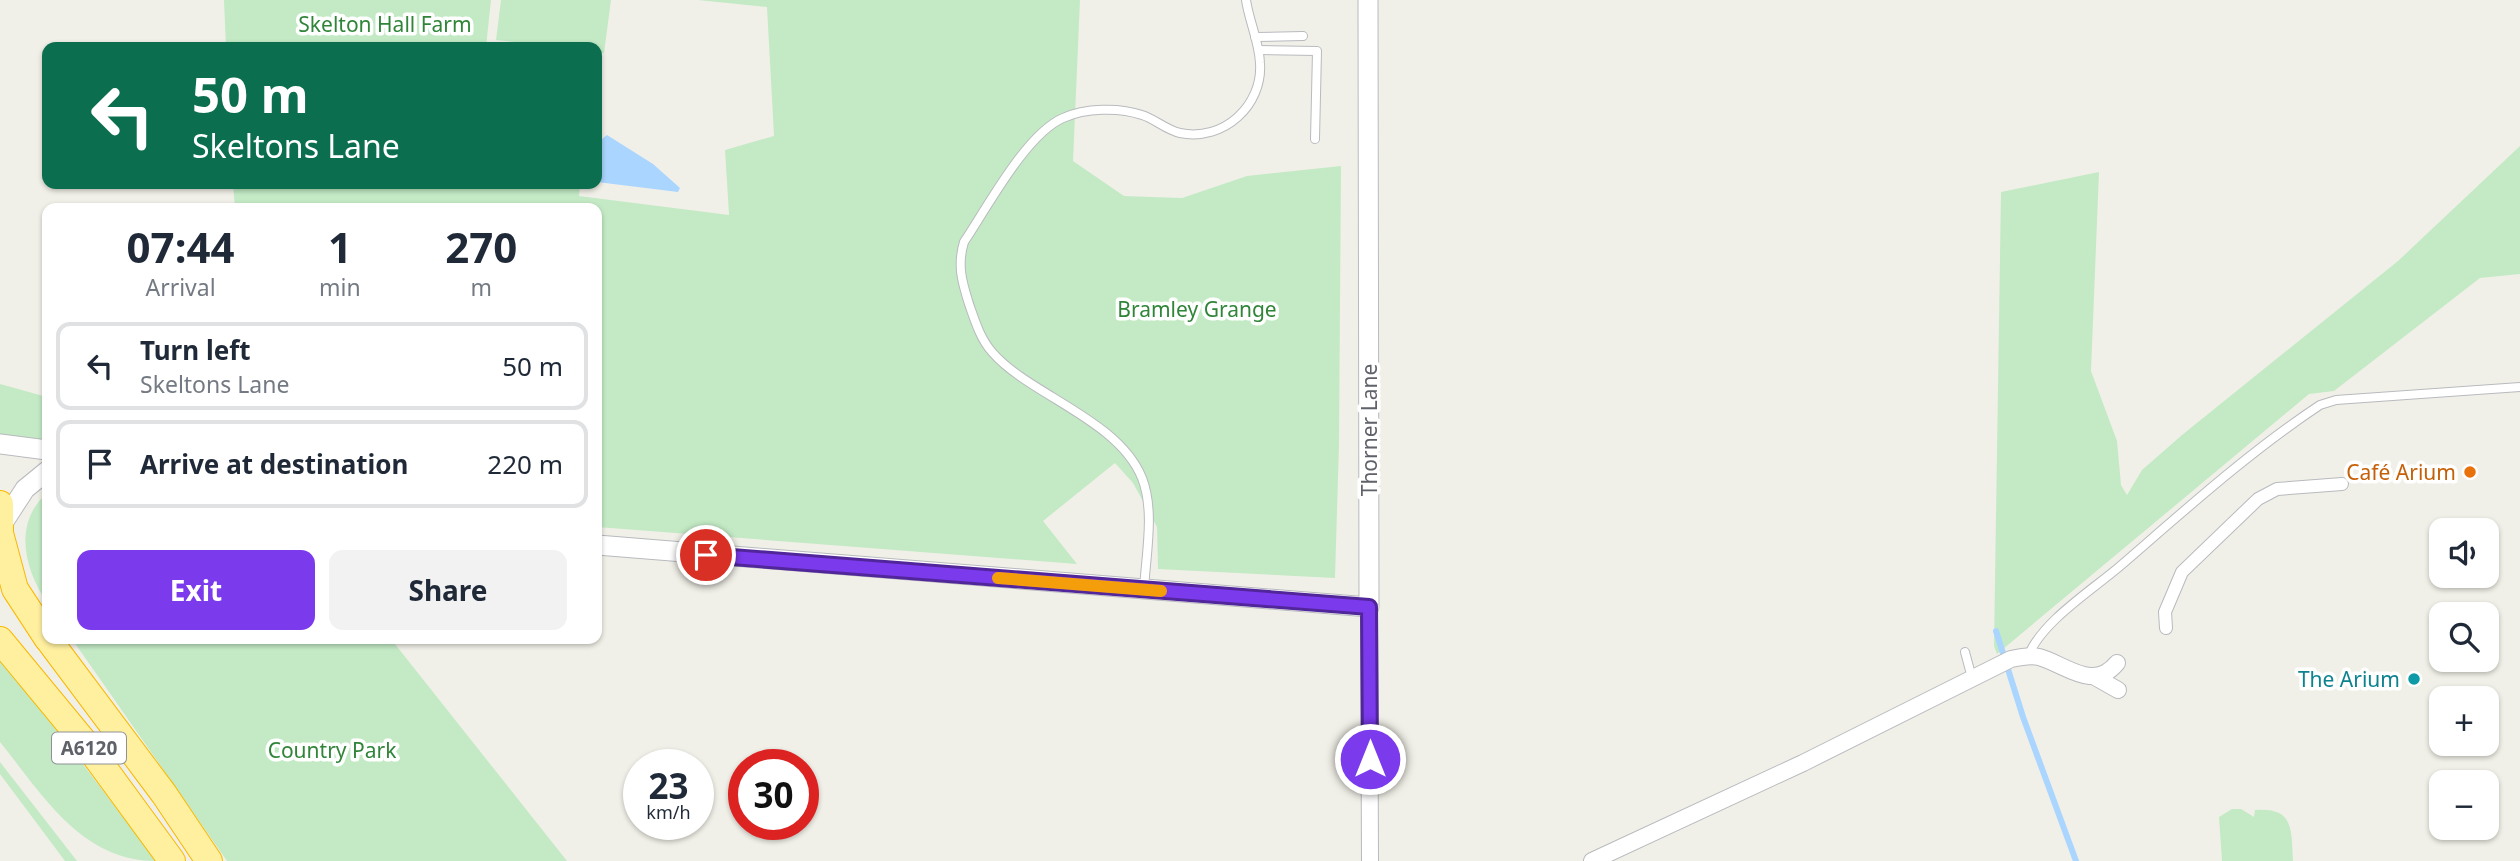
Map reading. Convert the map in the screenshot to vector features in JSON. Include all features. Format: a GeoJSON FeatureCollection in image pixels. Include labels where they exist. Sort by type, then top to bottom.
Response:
{"type":"FeatureCollection","features":[{"type":"Feature","properties":{"kind":"highway","name":"A6120"},"geometry":{"type":"LineString","coordinates":[[0,524],[15,589],[42,629]]}},
{"type":"Feature","properties":{"kind":"highway","name":"A6120"},"geometry":{"type":"LineString","coordinates":[[0,640],[90,749],[172,861]]}},
{"type":"Feature","properties":{"kind":"highway","name":"A6120"},"geometry":{"type":"LineString","coordinates":[[52,644],[164,794],[209,861]]}},
{"type":"Feature","properties":{"kind":"street","name":"Thorner Lane"},"geometry":{"type":"LineString","coordinates":[[1368,0],[1370,861]]}},
{"type":"Feature","properties":{"kind":"street"},"geometry":{"type":"LineString","coordinates":[[0,444],[42,449]]}},
{"type":"Feature","properties":{"kind":"street"},"geometry":{"type":"LineString","coordinates":[[0,524],[25,489],[42,475]]}},
{"type":"Feature","properties":{"kind":"street"},"geometry":{"type":"LineString","coordinates":[[2166,628],[2165,612],[2182,572],[2258,499],[2277,489],[2342,484]]}},
{"type":"Feature","properties":{"kind":"street"},"geometry":{"type":"LineString","coordinates":[[602,545],[1369,607]]}},
{"type":"Feature","properties":{"kind":"street"},"geometry":{"type":"LineString","coordinates":[[1592,861],[1802,763],[2004,663],[2028,657],[2048,660],[2067,671],[2095,677],[2118,690]]}},
{"type":"Feature","properties":{"kind":"street"},"geometry":{"type":"LineString","coordinates":[[2095,677],[2108,673],[2117,663]]}},
{"type":"Feature","properties":{"kind":"lane"},"geometry":{"type":"LineString","coordinates":[[1144,589],[1149,506],[1141,475],[1119,447],[1092,423],[993,354],[978,330],[960,274],[959,258],[964,242],[1028,146],[1049,126],[1075,113],[1117,110],[1143,115],[1182,133],[1212,131],[1240,116],[1252,104],[1260,78],[1259,50],[1246,0]]}},
{"type":"Feature","properties":{"kind":"lane"},"geometry":{"type":"LineString","coordinates":[[1255,37],[1303,36]]}},
{"type":"Feature","properties":{"kind":"lane"},"geometry":{"type":"LineString","coordinates":[[1259,50],[1317,51],[1315,139]]}},
{"type":"Feature","properties":{"kind":"lane"},"geometry":{"type":"LineString","coordinates":[[2028,657],[2032,645],[2056,620],[2198,500],[2320,405],[2336,400],[2520,387]]}},
{"type":"Feature","properties":{"kind":"lane"},"geometry":{"type":"LineString","coordinates":[[1965,652],[1972,678]]}},
{"type":"Feature","properties":{"kind":"green space","name":"Skelton Hall Farm"},"geometry":{"type":"Polygon","coordinates":[[[224,0],[491,0],[487,42],[226,42],[224,0]]]}},
{"type":"Feature","properties":{"kind":"green space"},"geometry":{"type":"Polygon","coordinates":[[[501,0],[611,0],[604,53],[602,42],[496,40],[501,0]]]}},
{"type":"Feature","properties":{"kind":"green space","name":"Bramley Grange"},"geometry":{"type":"Polygon","coordinates":[[[698,0],[1080,0],[1073,161],[1124,196],[1182,198],[1247,176],[1341,166],[1335,578],[1158,569],[1157,527],[1133,483],[1115,463],[1043,521],[1077,564],[602,527],[602,203],[235,203],[233,189],[580,189],[579,196],[729,215],[725,150],[774,136],[767,7],[698,0]]]}},
{"type":"Feature","properties":{"kind":"green space"},"geometry":{"type":"Polygon","coordinates":[[[2520,146],[2520,274],[2480,278],[2334,391],[2309,394],[1997,654],[1994,646],[2001,192],[2099,172],[2091,371],[2117,441],[2121,485],[2127,495],[2142,470],[2398,261],[2520,146]]]}},
{"type":"Feature","properties":{"kind":"green space"},"geometry":{"type":"Polygon","coordinates":[[[0,384],[42,396],[42,442],[0,438],[0,384]]]}},
{"type":"Feature","properties":{"kind":"green space"},"geometry":{"type":"Polygon","coordinates":[[[42,498],[42,595],[28,562],[26,547],[29,519],[42,498]]]}},
{"type":"Feature","properties":{"kind":"green space","name":"Country Park"},"geometry":{"type":"Polygon","coordinates":[[[75,644],[395,644],[567,861],[227,861],[75,644]]]}},
{"type":"Feature","properties":{"kind":"green space"},"geometry":{"type":"Polygon","coordinates":[[[0,654],[156,861],[129,858],[106,850],[85,837],[48,803],[0,742],[0,654]]]}},
{"type":"Feature","properties":{"kind":"green space"},"geometry":{"type":"Polygon","coordinates":[[[0,762],[77,861],[65,861],[0,774],[0,762]]]}},
{"type":"Feature","properties":{"kind":"green space"},"geometry":{"type":"Polygon","coordinates":[[[2232,809],[2241,809],[2254,817],[2255,810],[2268,810],[2278,812],[2284,817],[2291,830],[2293,861],[2222,861],[2219,817],[2232,809]]]}},
{"type":"Feature","properties":{"kind":"water"},"geometry":{"type":"Polygon","coordinates":[[[607,135],[653,164],[680,188],[678,192],[602,183],[602,139],[607,135]]]}},
{"type":"Feature","properties":{"kind":"waterway"},"geometry":{"type":"LineString","coordinates":[[1996,631],[2023,717],[2076,861]]}},
{"type":"Feature","properties":{"kind":"slow traffic"},"geometry":{"type":"LineString","coordinates":[[998,578],[1161,591]]}},
{"type":"Feature","properties":{"kind":"place","name":"Café Arium"},"geometry":{"type":"Point","coordinates":[2470,472]}},
{"type":"Feature","properties":{"kind":"place","name":"The Arium"},"geometry":{"type":"Point","coordinates":[2414,679]}},
{"type":"Feature","properties":{"kind":"route"},"geometry":{"type":"LineString","coordinates":[[706,555],[1369,607],[1370,759]]}}]}
